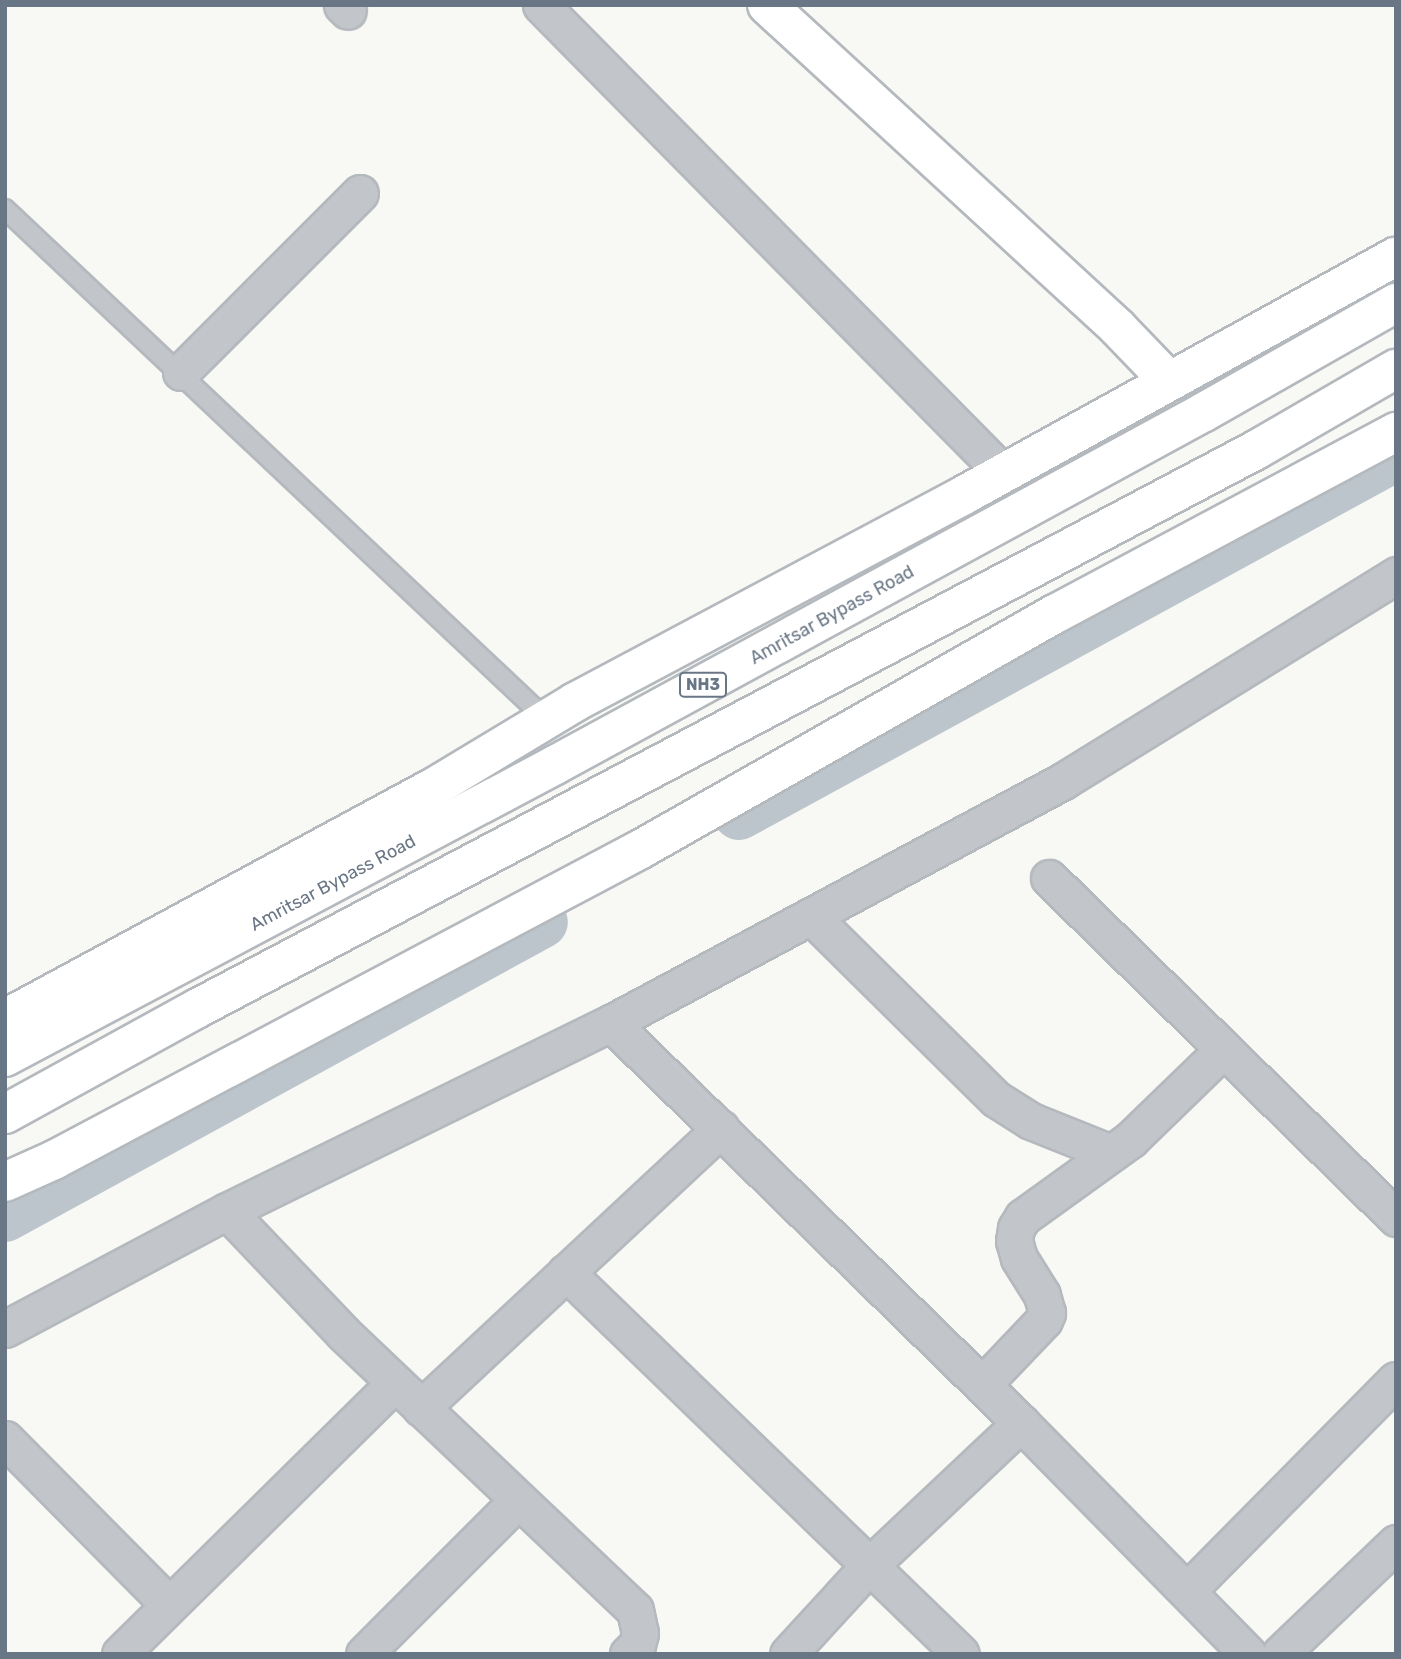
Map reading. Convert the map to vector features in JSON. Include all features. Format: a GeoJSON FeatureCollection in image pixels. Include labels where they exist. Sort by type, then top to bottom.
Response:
{"type":"FeatureCollection","features":[{"type":"Feature","properties":{"kind":"main road"},"geometry":{"type":"LineString","coordinates":[[767,5],[1118,328],[1168,380]]}},
{"type":"Feature","properties":{"kind":"main road"},"geometry":{"type":"LineString","coordinates":[[5,1019],[431,789],[545,718],[1003,473],[1396,257]]}},
{"type":"Feature","properties":{"kind":"main road","name":"Amritsar Bypass Road"},"geometry":{"type":"LineString","coordinates":[[5,1057],[555,765],[1204,412],[1396,303]]}},
{"type":"Feature","properties":{"kind":"main road"},"geometry":{"type":"LineString","coordinates":[[5,1114],[198,1008],[1256,450],[1396,369]]}},
{"type":"Feature","properties":{"kind":"main road"},"geometry":{"type":"LineString","coordinates":[[5,1182],[54,1160],[641,849],[1055,614],[1396,432]]}},
{"type":"Feature","properties":{"kind":"street"},"geometry":{"type":"LineString","coordinates":[[541,5],[1003,473]]}},
{"type":"Feature","properties":{"kind":"street"},"geometry":{"type":"LineString","coordinates":[[181,372],[360,193]]}},
{"type":"Feature","properties":{"kind":"street"},"geometry":{"type":"LineString","coordinates":[[5,1329],[227,1212],[611,1024],[1063,781],[1396,575]]}},
{"type":"Feature","properties":{"kind":"street"},"geometry":{"type":"LineString","coordinates":[[1049,878],[1396,1218]]}},
{"type":"Feature","properties":{"kind":"street"},"geometry":{"type":"LineString","coordinates":[[811,916],[996,1099],[1031,1121],[1111,1153]]}},
{"type":"Feature","properties":{"kind":"street"},"geometry":{"type":"LineString","coordinates":[[611,1024],[1021,1423],[1248,1654]]}},
{"type":"Feature","properties":{"kind":"street"},"geometry":{"type":"LineString","coordinates":[[982,1385],[1044,1320],[1047,1313],[1042,1296],[1019,1258],[1014,1241],[1016,1228],[1035,1206],[1145,1127],[1224,1049]]}},
{"type":"Feature","properties":{"kind":"street"},"geometry":{"type":"LineString","coordinates":[[421,1408],[720,1128]]}},
{"type":"Feature","properties":{"kind":"street"},"geometry":{"type":"LineString","coordinates":[[227,1212],[395,1383],[635,1610],[640,1633],[637,1645],[628,1654]]}},
{"type":"Feature","properties":{"kind":"street"},"geometry":{"type":"LineString","coordinates":[[566,1272],[961,1654]]}},
{"type":"Feature","properties":{"kind":"street"},"geometry":{"type":"LineString","coordinates":[[1187,1591],[1396,1380]]}},
{"type":"Feature","properties":{"kind":"street"},"geometry":{"type":"LineString","coordinates":[[129,1651],[169,1605],[395,1383]]}},
{"type":"Feature","properties":{"kind":"street"},"geometry":{"type":"LineString","coordinates":[[788,1654],[869,1566],[1021,1423]]}},
{"type":"Feature","properties":{"kind":"street"},"geometry":{"type":"LineString","coordinates":[[5,1439],[169,1605]]}},
{"type":"Feature","properties":{"kind":"street"},"geometry":{"type":"LineString","coordinates":[[364,1654],[518,1500]]}},
{"type":"Feature","properties":{"kind":"street"},"geometry":{"type":"LineString","coordinates":[[1280,1654],[1396,1543]]}},
{"type":"Feature","properties":{"kind":"lane"},"geometry":{"type":"LineString","coordinates":[[5,209],[181,372],[387,572],[545,718]]}},
{"type":"Feature","properties":{"kind":"waterway"},"geometry":{"type":"LineString","coordinates":[[739,814],[1396,455]]}},
{"type":"Feature","properties":{"kind":"waterway"},"geometry":{"type":"LineString","coordinates":[[5,1216],[542,922]]}}]}
